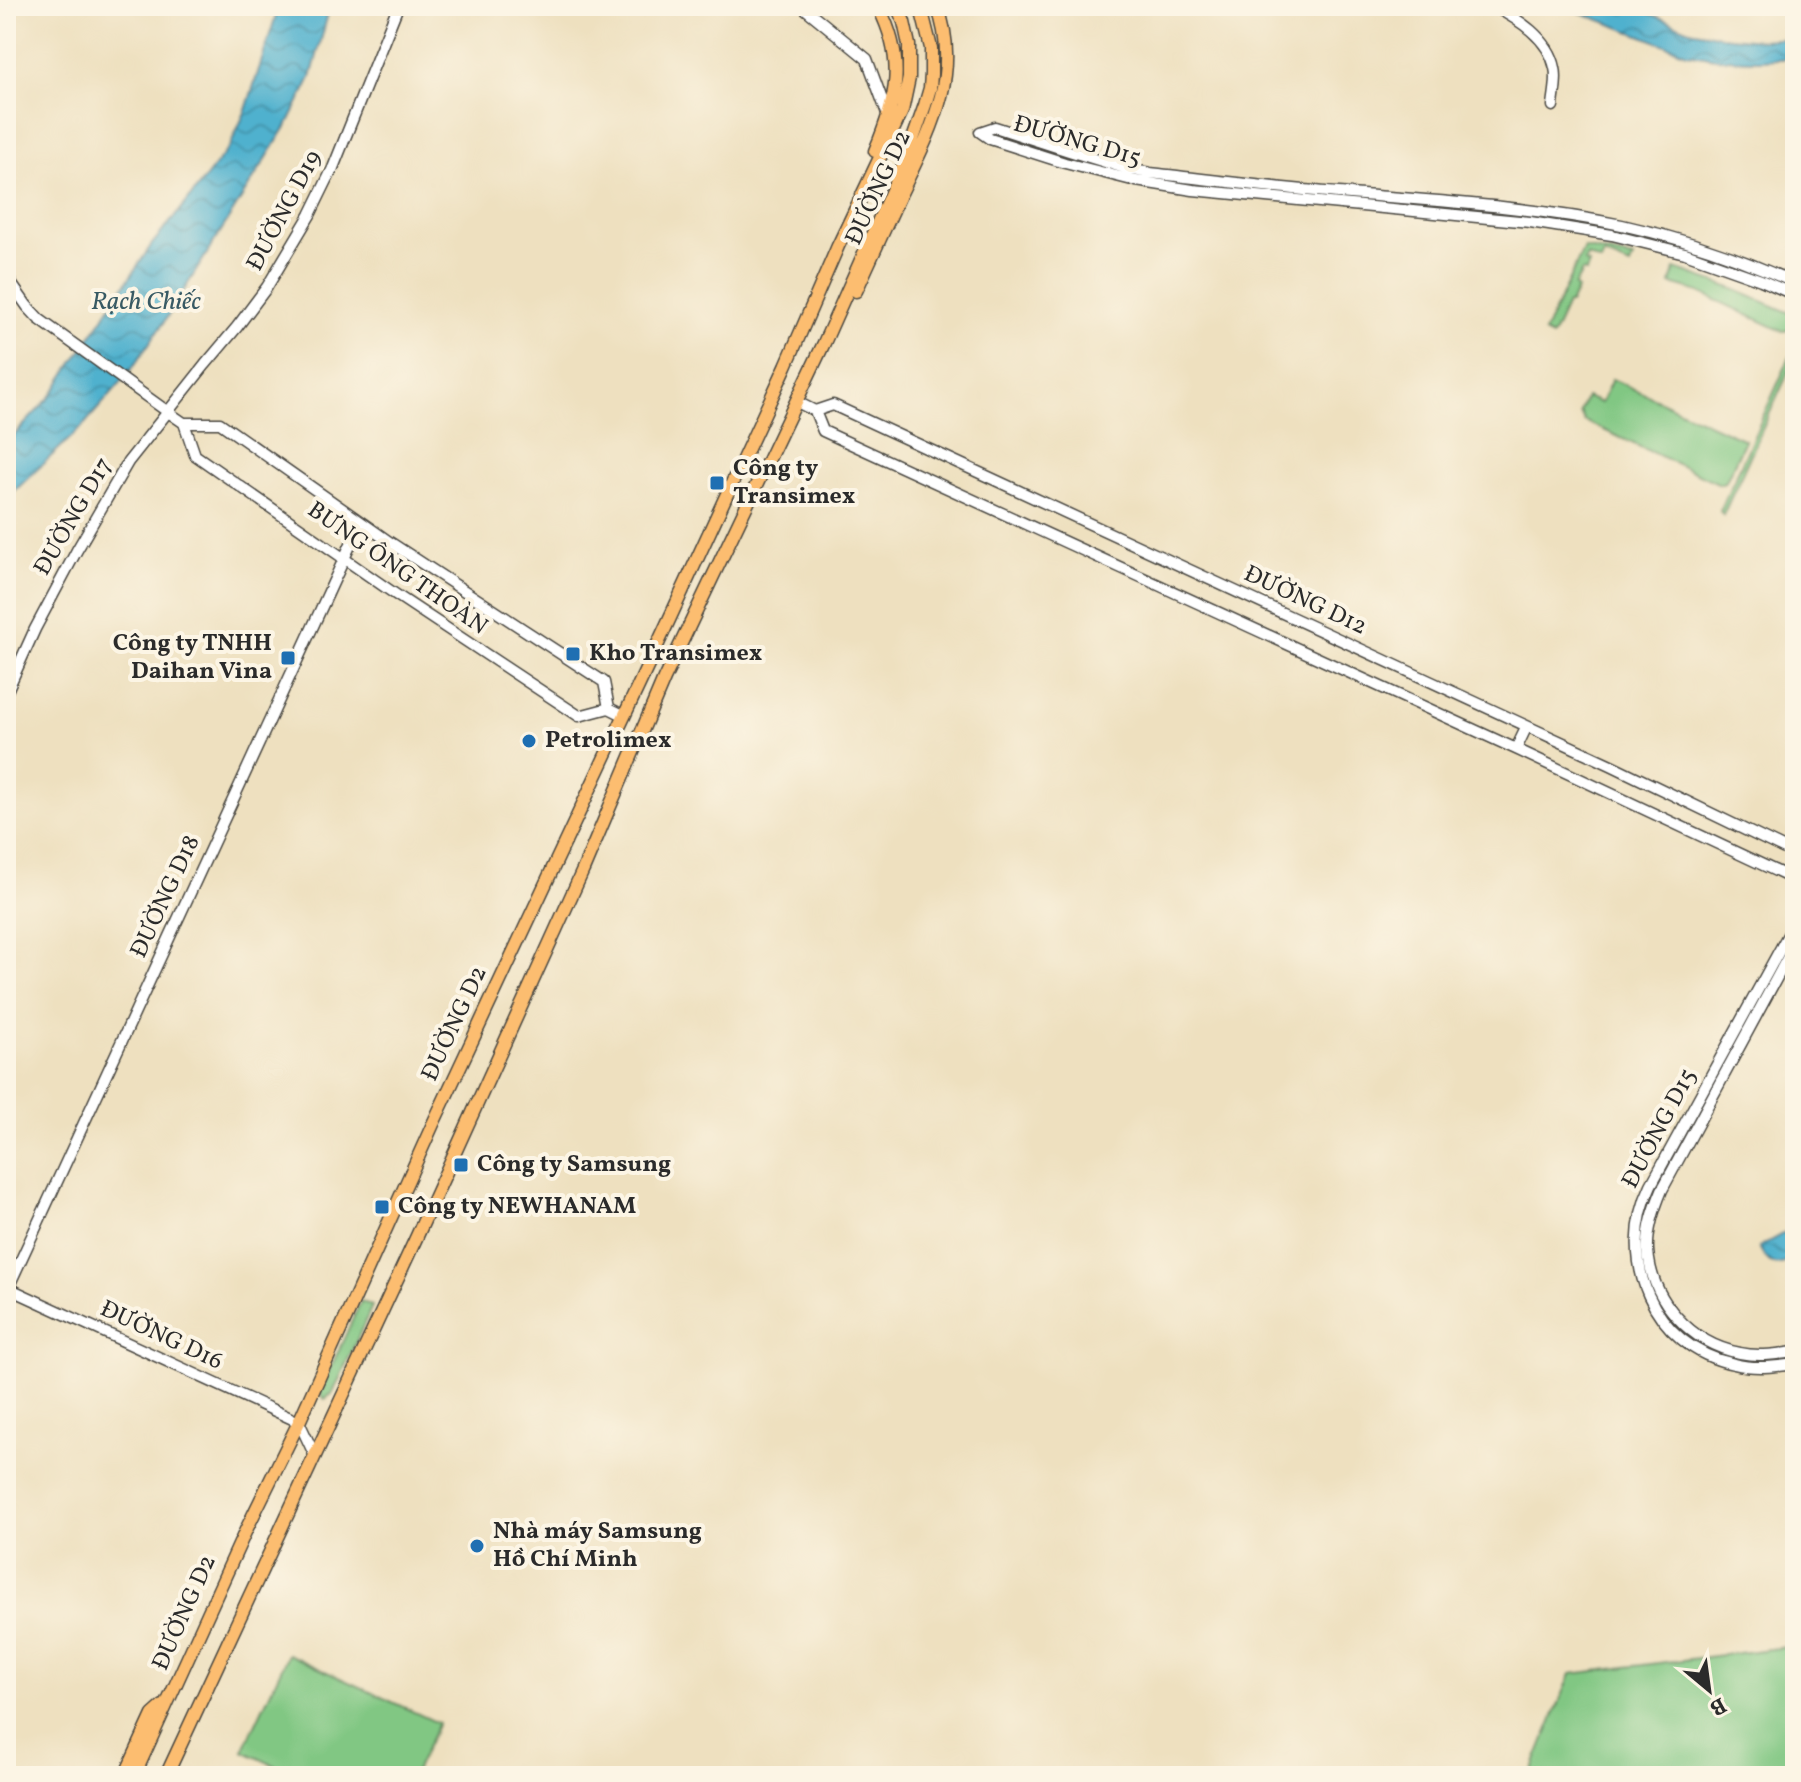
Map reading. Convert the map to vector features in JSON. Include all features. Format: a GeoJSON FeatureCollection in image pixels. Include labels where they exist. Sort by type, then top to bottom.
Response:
{"type":"FeatureCollection","features":[{"type":"Feature","properties":{"kind":"main road","name":"ĐƯỜNG D2"},"geometry":{"type":"LineString","coordinates":[[134,1776],[771,389],[786,366],[902,111],[909,78],[909,45],[897,6]]}},
{"type":"Feature","properties":{"kind":"main road","name":"ĐƯỜNG D2"},"geometry":{"type":"LineString","coordinates":[[167,1772],[337,1412],[592,848],[603,839],[617,805],[614,795],[664,679],[797,402],[906,159],[930,88],[931,48],[918,6]]}},
{"type":"Feature","properties":{"kind":"main road","name":"ĐƯỜNG D2"},"geometry":{"type":"LineString","coordinates":[[808,377],[825,357],[935,122],[947,63],[945,35],[937,6]]}},
{"type":"Feature","properties":{"kind":"main road","name":"ĐƯỜNG D2"},"geometry":{"type":"LineString","coordinates":[[786,366],[786,348],[877,148],[896,89],[896,65],[888,28],[878,7]]}},
{"type":"Feature","properties":{"kind":"main road","name":"ĐƯỜNG D2"},"geometry":{"type":"LineString","coordinates":[[792,334],[804,323]]}},
{"type":"Feature","properties":{"kind":"main road"},"geometry":{"type":"LineString","coordinates":[[771,389],[797,402]]}},
{"type":"Feature","properties":{"kind":"main road"},"geometry":{"type":"LineString","coordinates":[[623,715],[644,725]]}},
{"type":"Feature","properties":{"kind":"main road","name":"ĐƯỜNG D2"},"geometry":{"type":"LineString","coordinates":[[125,1776],[153,1715],[169,1702]]}},
{"type":"Feature","properties":{"kind":"street","name":"ĐƯỜNG D19"},"geometry":{"type":"LineString","coordinates":[[168,412],[267,287],[310,215],[333,168],[398,6]]}},
{"type":"Feature","properties":{"kind":"street"},"geometry":{"type":"LineString","coordinates":[[802,6],[867,59],[888,116]]}},
{"type":"Feature","properties":{"kind":"street"},"geometry":{"type":"LineString","coordinates":[[1493,6],[1526,25],[1551,55],[1556,70],[1553,106]]}},
{"type":"Feature","properties":{"kind":"street","name":"ĐƯỜNG D15"},"geometry":{"type":"LineString","coordinates":[[1795,283],[1698,245],[1588,219],[1511,208],[1150,173],[1128,169],[995,127],[980,132],[990,139],[1065,163],[1136,181],[1193,190],[1530,222],[1612,235],[1698,258],[1795,295]]}},
{"type":"Feature","properties":{"kind":"street"},"geometry":{"type":"LineString","coordinates":[[6,276],[39,319],[184,423]]}},
{"type":"Feature","properties":{"kind":"street"},"geometry":{"type":"LineString","coordinates":[[6,306],[18,293]]}},
{"type":"Feature","properties":{"kind":"street","name":"ĐƯỜNG D12"},"geometry":{"type":"LineString","coordinates":[[797,402],[815,411],[823,431],[1795,880]]}},
{"type":"Feature","properties":{"kind":"street","name":"ĐƯỜNG D12"},"geometry":{"type":"LineString","coordinates":[[815,411],[833,405],[1527,726],[1795,854]]}},
{"type":"Feature","properties":{"kind":"street","name":"ĐƯỜNG D17"},"geometry":{"type":"LineString","coordinates":[[6,693],[35,629],[77,550],[128,462],[168,412]]}},
{"type":"Feature","properties":{"kind":"street","name":"BƯNG ÔNG THOÀN"},"geometry":{"type":"LineString","coordinates":[[184,423],[220,423],[361,522],[604,682],[609,708],[579,716],[404,601],[195,455],[184,423]]}},
{"type":"Feature","properties":{"kind":"street","name":"ĐƯỜNG D18"},"geometry":{"type":"LineString","coordinates":[[6,1316],[11,1307],[7,1288],[361,522]]}},
{"type":"Feature","properties":{"kind":"street"},"geometry":{"type":"LineString","coordinates":[[609,708],[623,715]]}},
{"type":"Feature","properties":{"kind":"street"},"geometry":{"type":"LineString","coordinates":[[1516,749],[1527,726]]}},
{"type":"Feature","properties":{"kind":"street","name":"ĐƯỜNG D15"},"geometry":{"type":"LineString","coordinates":[[1795,922],[1651,1185],[1637,1235],[1638,1263],[1645,1287],[1666,1322],[1684,1340],[1707,1355],[1733,1364],[1761,1367],[1795,1364]]}},
{"type":"Feature","properties":{"kind":"street","name":"ĐƯỜNG D15"},"geometry":{"type":"LineString","coordinates":[[1795,944],[1662,1190],[1651,1219],[1648,1249],[1662,1296],[1678,1318],[1698,1335],[1737,1353],[1767,1355],[1795,1352]]}},
{"type":"Feature","properties":{"kind":"street","name":"ĐƯỜNG D16"},"geometry":{"type":"LineString","coordinates":[[7,1288],[299,1422]]}},
{"type":"Feature","properties":{"kind":"street"},"geometry":{"type":"LineString","coordinates":[[299,1422],[315,1456]]}},
{"type":"Feature","properties":{"kind":"green space"},"geometry":{"type":"Polygon","coordinates":[[[1584,248],[1633,258],[1630,266],[1604,255],[1601,262],[1587,256],[1585,262],[1589,264],[1586,272],[1582,271],[1574,287],[1577,289],[1552,337],[1544,333],[1584,248]]]}},
{"type":"Feature","properties":{"kind":"green space"},"geometry":{"type":"Polygon","coordinates":[[[1675,269],[1731,288],[1795,315],[1795,319],[1789,330],[1782,331],[1699,292],[1671,284],[1675,269]]]}},
{"type":"Feature","properties":{"kind":"green space"},"geometry":{"type":"Polygon","coordinates":[[[1795,346],[1795,358],[1723,515],[1720,511],[1795,346]]]}},
{"type":"Feature","properties":{"kind":"green space"},"geometry":{"type":"Polygon","coordinates":[[[1612,379],[1745,440],[1726,481],[1720,484],[1584,421],[1580,412],[1586,397],[1601,403],[1612,379]]]}},
{"type":"Feature","properties":{"kind":"green space"},"geometry":{"type":"Polygon","coordinates":[[[361,1301],[372,1306],[333,1393],[325,1399],[320,1391],[361,1301]]]}},
{"type":"Feature","properties":{"kind":"green space"},"geometry":{"type":"Polygon","coordinates":[[[1795,1646],[1795,1776],[1530,1776],[1571,1674],[1795,1646]]]}},
{"type":"Feature","properties":{"kind":"green space"},"geometry":{"type":"Polygon","coordinates":[[[288,1654],[438,1723],[413,1776],[297,1776],[243,1751],[288,1654]]]}},
{"type":"Feature","properties":{"kind":"water","name":"Rạch Chiếc"},"geometry":{"type":"Polygon","coordinates":[[[279,6],[330,6],[311,78],[289,122],[129,373],[82,427],[6,499],[6,444],[51,396],[152,244],[230,146],[246,110],[279,6]]]}},
{"type":"Feature","properties":{"kind":"water"},"geometry":{"type":"Polygon","coordinates":[[[1563,6],[1632,6],[1690,30],[1759,40],[1795,38],[1795,58],[1721,59],[1687,53],[1563,6]]]}},
{"type":"Feature","properties":{"kind":"water"},"geometry":{"type":"Polygon","coordinates":[[[1795,1227],[1795,1257],[1778,1265],[1770,1262],[1759,1247],[1795,1227]]]}},
{"type":"Feature","properties":{"kind":"place","name":"Công ty Transimex"},"geometry":{"type":"Point","coordinates":[717,483]}},
{"type":"Feature","properties":{"kind":"place","name":"Kho Transimex"},"geometry":{"type":"Point","coordinates":[573,654]}},
{"type":"Feature","properties":{"kind":"place","name":"Công ty TNHH Daihan Vina"},"geometry":{"type":"Point","coordinates":[288,658]}},
{"type":"Feature","properties":{"kind":"place","name":"Petrolimex"},"geometry":{"type":"Point","coordinates":[529,741]}},
{"type":"Feature","properties":{"kind":"place","name":"Công ty Samsung"},"geometry":{"type":"Point","coordinates":[461,1165]}},
{"type":"Feature","properties":{"kind":"place","name":"Công ty NEWHANAM"},"geometry":{"type":"Point","coordinates":[382,1207]}},
{"type":"Feature","properties":{"kind":"place","name":"Nhà máy Samsung Hồ Chí Minh"},"geometry":{"type":"Point","coordinates":[477,1546]}}]}
